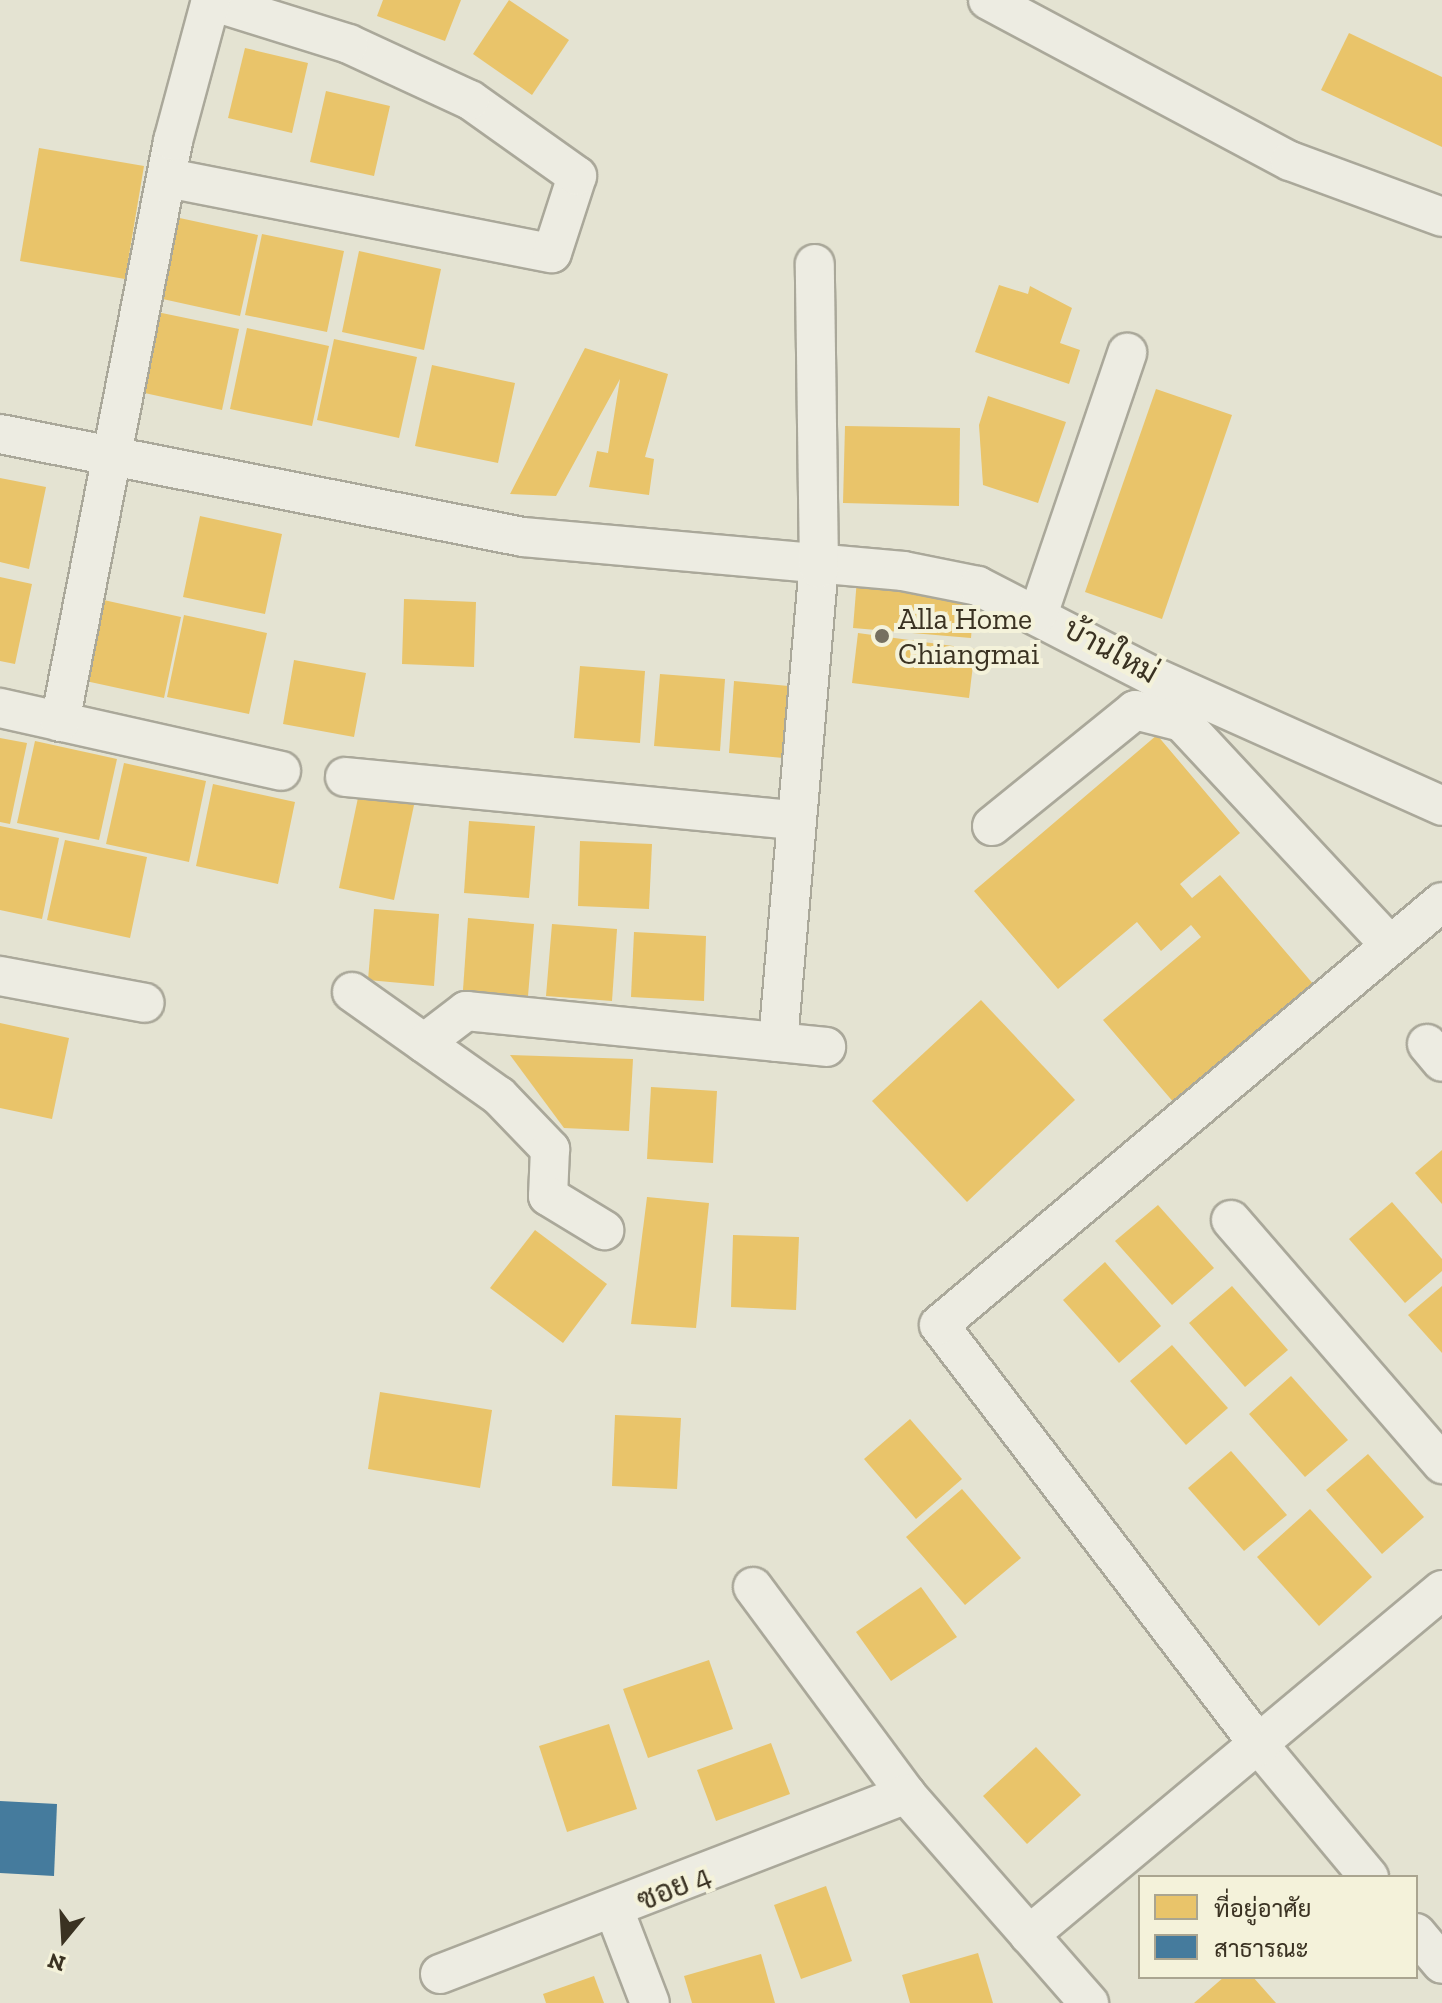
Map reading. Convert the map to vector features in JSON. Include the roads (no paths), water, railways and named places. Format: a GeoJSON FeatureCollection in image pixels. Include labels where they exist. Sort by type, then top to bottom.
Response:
{"type":"FeatureCollection","features":[{"type":"Feature","properties":{"kind":"street"},"geometry":{"type":"LineString","coordinates":[[988,0],[1290,161],[1442,217]]}},
{"type":"Feature","properties":{"kind":"street"},"geometry":{"type":"LineString","coordinates":[[60,722],[117,455],[168,178],[211,1],[349,44],[470,100],[577,176],[552,253],[168,178]]}},
{"type":"Feature","properties":{"kind":"street"},"geometry":{"type":"LineString","coordinates":[[778,1042],[793,820],[819,568],[815,264]]}},
{"type":"Feature","properties":{"kind":"street"},"geometry":{"type":"LineString","coordinates":[[1039,612],[1127,353]]}},
{"type":"Feature","properties":{"kind":"street","name":"บ้านใหม่"},"geometry":{"type":"LineString","coordinates":[[0,434],[523,537],[819,568],[903,571],[978,586],[1039,612],[1152,676],[1442,806]]}},
{"type":"Feature","properties":{"kind":"street"},"geometry":{"type":"LineString","coordinates":[[0,708],[281,771]]}},
{"type":"Feature","properties":{"kind":"street"},"geometry":{"type":"LineString","coordinates":[[992,826],[1135,710],[1182,722],[1389,944]]}},
{"type":"Feature","properties":{"kind":"street"},"geometry":{"type":"LineString","coordinates":[[345,777],[793,820]]}},
{"type":"Feature","properties":{"kind":"street"},"geometry":{"type":"LineString","coordinates":[[1367,1875],[1260,1746],[939,1325],[1442,902]]}},
{"type":"Feature","properties":{"kind":"street"},"geometry":{"type":"LineString","coordinates":[[0,976],[145,1003]]}},
{"type":"Feature","properties":{"kind":"street"},"geometry":{"type":"LineString","coordinates":[[352,992],[499,1096],[550,1149],[548,1196],[604,1230]]}},
{"type":"Feature","properties":{"kind":"street"},"geometry":{"type":"LineString","coordinates":[[424,1043],[466,1011],[826,1047]]}},
{"type":"Feature","properties":{"kind":"street"},"geometry":{"type":"LineString","coordinates":[[1231,1220],[1442,1464]]}},
{"type":"Feature","properties":{"kind":"street"},"geometry":{"type":"LineString","coordinates":[[753,1587],[906,1794],[1089,2003]]}},
{"type":"Feature","properties":{"kind":"street"},"geometry":{"type":"LineString","coordinates":[[1029,1935],[1260,1746],[1442,1590]]}},
{"type":"Feature","properties":{"kind":"street","name":"ซอย 4"},"geometry":{"type":"LineString","coordinates":[[440,1974],[615,1912],[906,1794]]}},
{"type":"Feature","properties":{"kind":"street"},"geometry":{"type":"LineString","coordinates":[[615,1912],[650,2003]]}},
{"type":"Feature","properties":{"kind":"street"},"geometry":{"type":"LineString","coordinates":[[1418,1935],[1442,1964]]}},
{"type":"Feature","properties":{"kind":"place","name":"Alla Home Chiangmai"},"geometry":{"type":"Point","coordinates":[882,636]}}]}
